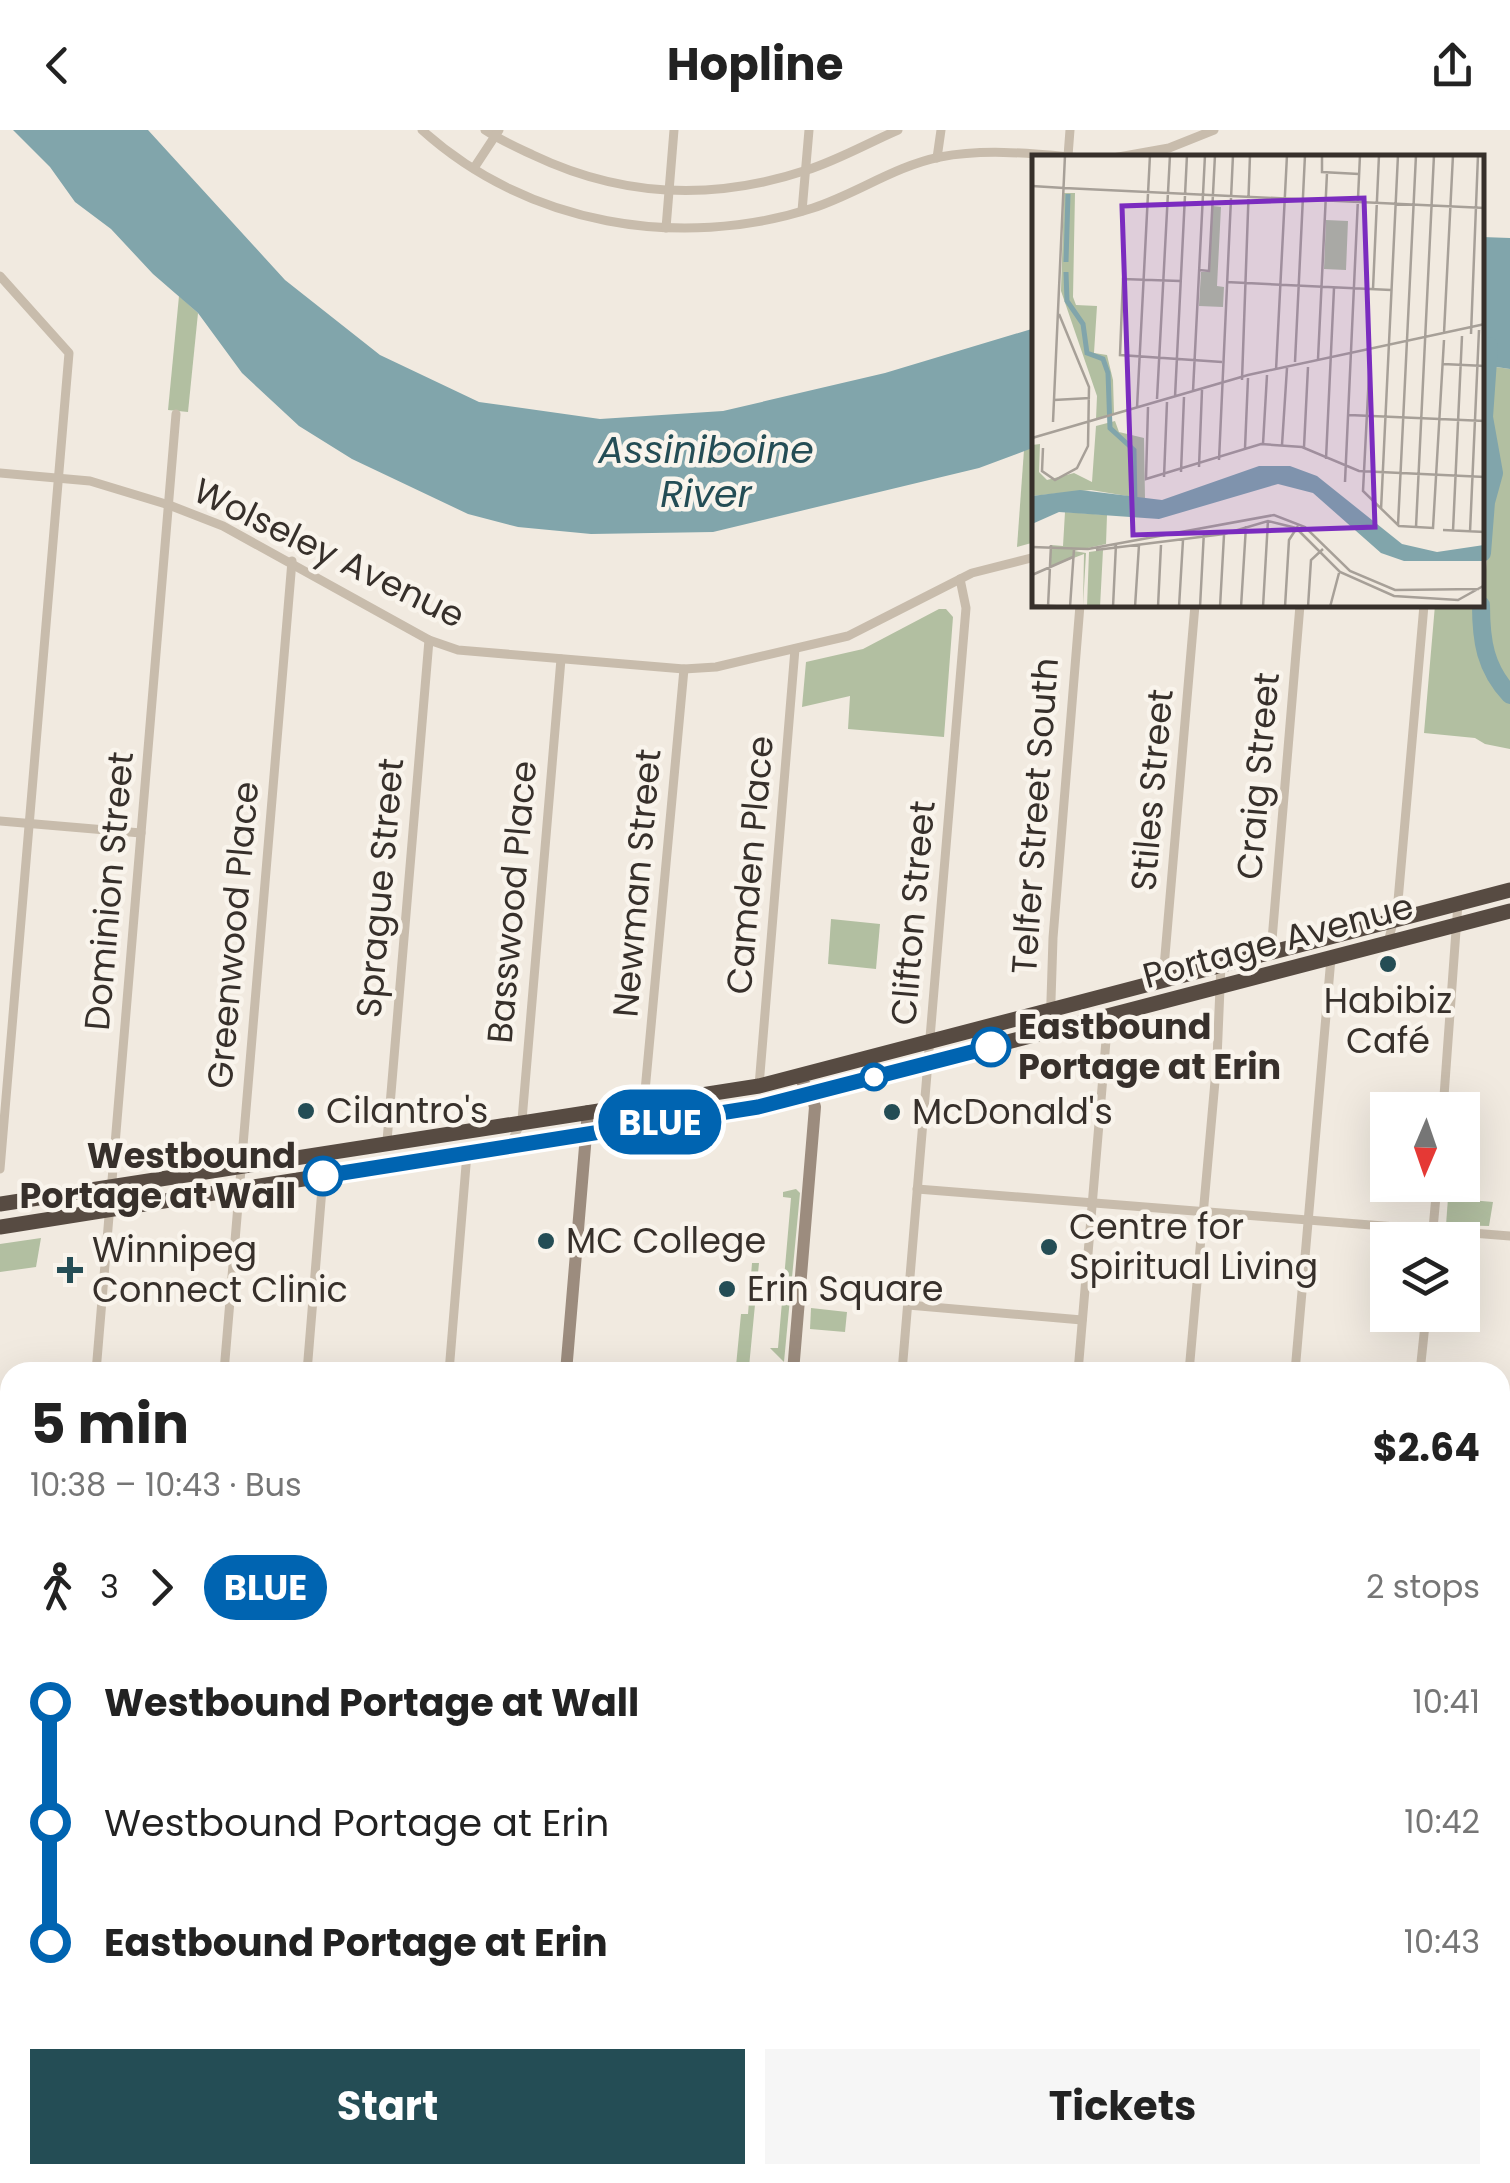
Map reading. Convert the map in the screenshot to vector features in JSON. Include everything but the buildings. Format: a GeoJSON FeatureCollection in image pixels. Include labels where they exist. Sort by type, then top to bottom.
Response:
{"type":"FeatureCollection","features":[{"type":"Feature","properties":{"kind":"highway","name":"Portage Avenue"},"geometry":{"type":"LineString","coordinates":[[0,1204],[760,1086],[1510,890]]}},
{"type":"Feature","properties":{"kind":"highway","name":"Portage Avenue"},"geometry":{"type":"LineString","coordinates":[[0,1227],[758,1107],[1510,911]]}},
{"type":"Feature","properties":{"kind":"main road"},"geometry":{"type":"LineString","coordinates":[[795,1362],[815,1107],[811,1093],[798,1076]]}},
{"type":"Feature","properties":{"kind":"main road"},"geometry":{"type":"LineString","coordinates":[[567,1362],[588,1111]]}},
{"type":"Feature","properties":{"kind":"street"},"geometry":{"type":"LineString","coordinates":[[422,130],[474,168],[549,206],[630,226],[666,228],[733,226],[802,212],[937,158],[984,152],[1047,155]]}},
{"type":"Feature","properties":{"kind":"street"},"geometry":{"type":"LineString","coordinates":[[485,130],[560,168],[612,184],[669,192],[736,188],[806,171],[898,130]]}},
{"type":"Feature","properties":{"kind":"street"},"geometry":{"type":"LineString","coordinates":[[666,228],[674,130]]}},
{"type":"Feature","properties":{"kind":"street"},"geometry":{"type":"LineString","coordinates":[[802,212],[809,130]]}},
{"type":"Feature","properties":{"kind":"street"},"geometry":{"type":"LineString","coordinates":[[937,158],[940,130]]}},
{"type":"Feature","properties":{"kind":"street"},"geometry":{"type":"LineString","coordinates":[[1068,155],[1070,130]]}},
{"type":"Feature","properties":{"kind":"street"},"geometry":{"type":"LineString","coordinates":[[1131,155],[1156,151],[1214,130]]}},
{"type":"Feature","properties":{"kind":"street"},"geometry":{"type":"LineString","coordinates":[[474,168],[497,134]]}},
{"type":"Feature","properties":{"kind":"street"},"geometry":{"type":"LineString","coordinates":[[0,276],[69,352],[0,1169]]}},
{"type":"Feature","properties":{"kind":"street","name":"Dominion Street"},"geometry":{"type":"LineString","coordinates":[[97,1362],[176,414]]}},
{"type":"Feature","properties":{"kind":"street","name":"Wolseley Avenue"},"geometry":{"type":"LineString","coordinates":[[0,473],[117,486],[223,526],[429,640],[477,653],[561,660],[716,668],[858,632],[960,579],[1032,557]]}},
{"type":"Feature","properties":{"kind":"street","name":"Greenwood Place"},"geometry":{"type":"LineString","coordinates":[[225,1362],[292,562]]}},
{"type":"Feature","properties":{"kind":"street","name":"Clifton Street"},"geometry":{"type":"LineString","coordinates":[[903,1362],[966,608],[960,579]]}},
{"type":"Feature","properties":{"kind":"street","name":"Telfer Street South"},"geometry":{"type":"LineString","coordinates":[[1050,1032],[1048,1010],[1080,608]]}},
{"type":"Feature","properties":{"kind":"street","name":"Stiles Street"},"geometry":{"type":"LineString","coordinates":[[1163,979],[1195,608]]}},
{"type":"Feature","properties":{"kind":"street","name":"Craig Street"},"geometry":{"type":"LineString","coordinates":[[1270,952],[1300,608]]}},
{"type":"Feature","properties":{"kind":"street"},"geometry":{"type":"LineString","coordinates":[[1388,943],[1398,901],[1424,608]]}},
{"type":"Feature","properties":{"kind":"street","name":"Sprague Street"},"geometry":{"type":"LineString","coordinates":[[386,1142],[429,640]]}},
{"type":"Feature","properties":{"kind":"street","name":"Camden Place"},"geometry":{"type":"LineString","coordinates":[[760,1086],[795,649]]}},
{"type":"Feature","properties":{"kind":"street","name":"Basswood Place"},"geometry":{"type":"LineString","coordinates":[[509,1146],[522,1120],[561,660]]}},
{"type":"Feature","properties":{"kind":"street","name":"Newman Street"},"geometry":{"type":"LineString","coordinates":[[644,1102],[684,668]]}},
{"type":"Feature","properties":{"kind":"street"},"geometry":{"type":"LineString","coordinates":[[0,820],[141,833]]}},
{"type":"Feature","properties":{"kind":"street"},"geometry":{"type":"LineString","coordinates":[[1445,1092],[1458,903]]}},
{"type":"Feature","properties":{"kind":"street"},"geometry":{"type":"LineString","coordinates":[[1297,1362],[1331,958]]}},
{"type":"Feature","properties":{"kind":"street"},"geometry":{"type":"LineString","coordinates":[[1189,1362],[1221,964]]}},
{"type":"Feature","properties":{"kind":"street"},"geometry":{"type":"LineString","coordinates":[[1079,1362],[1108,1017]]}},
{"type":"Feature","properties":{"kind":"street"},"geometry":{"type":"LineString","coordinates":[[309,1362],[326,1152]]}},
{"type":"Feature","properties":{"kind":"street"},"geometry":{"type":"LineString","coordinates":[[450,1362],[467,1154]]}},
{"type":"Feature","properties":{"kind":"street"},"geometry":{"type":"LineString","coordinates":[[918,1190],[1370,1227]]}},
{"type":"Feature","properties":{"kind":"street"},"geometry":{"type":"LineString","coordinates":[[1480,1236],[1510,1236]]}},
{"type":"Feature","properties":{"kind":"street"},"geometry":{"type":"LineString","coordinates":[[908,1305],[1082,1320]]}},
{"type":"Feature","properties":{"kind":"street"},"geometry":{"type":"LineString","coordinates":[[1421,1362],[1424,1332]]}},
{"type":"Feature","properties":{"kind":"green space"},"geometry":{"type":"Polygon","coordinates":[[[179,296],[198,313],[188,412],[168,410],[179,296]]]}},
{"type":"Feature","properties":{"kind":"green space"},"geometry":{"type":"Polygon","coordinates":[[[1485,365],[1510,369],[1510,690],[1497,670],[1485,626],[1491,508],[1485,507],[1485,365]]]}},
{"type":"Feature","properties":{"kind":"green space"},"geometry":{"type":"Polygon","coordinates":[[[1032,448],[1032,543],[1017,547],[1024,450],[1032,448]]]}},
{"type":"Feature","properties":{"kind":"green space"},"geometry":{"type":"Polygon","coordinates":[[[1435,608],[1477,608],[1478,632],[1487,668],[1510,699],[1510,749],[1475,738],[1424,733],[1435,608]]]}},
{"type":"Feature","properties":{"kind":"green space"},"geometry":{"type":"Polygon","coordinates":[[[939,609],[946,609],[953,617],[944,737],[848,729],[850,696],[802,707],[806,662],[863,649],[939,609]]]}},
{"type":"Feature","properties":{"kind":"green space"},"geometry":{"type":"Polygon","coordinates":[[[831,919],[880,924],[876,969],[828,964],[831,919]]]}},
{"type":"Feature","properties":{"kind":"green space"},"geometry":{"type":"Polygon","coordinates":[[[796,1189],[800,1193],[784,1362],[770,1348],[778,1348],[791,1198],[783,1197],[783,1192],[796,1189]]]}},
{"type":"Feature","properties":{"kind":"green space"},"geometry":{"type":"Polygon","coordinates":[[[1448,1202],[1493,1202],[1489,1226],[1480,1226],[1480,1222],[1446,1222],[1448,1202]]]}},
{"type":"Feature","properties":{"kind":"green space"},"geometry":{"type":"Polygon","coordinates":[[[41,1238],[36,1267],[0,1272],[0,1244],[41,1238]]]}},
{"type":"Feature","properties":{"kind":"green space"},"geometry":{"type":"Polygon","coordinates":[[[752,1263],[759,1263],[749,1362],[736,1362],[741,1314],[748,1314],[752,1263]]]}},
{"type":"Feature","properties":{"kind":"green space"},"geometry":{"type":"Polygon","coordinates":[[[811,1308],[847,1312],[845,1332],[810,1329],[811,1308]]]}},
{"type":"Feature","properties":{"kind":"water","name":"Assiniboine River"},"geometry":{"type":"Polygon","coordinates":[[[13,130],[148,130],[285,280],[380,355],[479,402],[600,419],[723,411],[885,373],[1032,329],[1032,448],[979,468],[713,532],[591,534],[518,527],[468,514],[352,459],[299,426],[242,373],[198,313],[153,274],[111,229],[75,202],[50,167],[13,130]]]}},
{"type":"Feature","properties":{"kind":"water"},"geometry":{"type":"Polygon","coordinates":[[[1485,237],[1510,238],[1510,369],[1485,365],[1485,237]]]}},
{"type":"Feature","properties":{"kind":"waterway"},"geometry":{"type":"LineString","coordinates":[[1485,403],[1489,346]]}},
{"type":"Feature","properties":{"kind":"waterway"},"geometry":{"type":"LineString","coordinates":[[1485,423],[1494,473],[1485,515]]}},
{"type":"Feature","properties":{"kind":"waterway"},"geometry":{"type":"LineString","coordinates":[[1481,608],[1486,653],[1495,675],[1510,695]]}},
{"type":"Feature","properties":{"kind":"bus line","name":"BLUE"},"geometry":{"type":"LineString","coordinates":[[323,1176],[758,1107],[991,1047]]}},
{"type":"Feature","properties":{"kind":"place","name":"Habibiz Café"},"geometry":{"type":"Point","coordinates":[1388,964]}},
{"type":"Feature","properties":{"kind":"place","name":"Eastbound Portage at Erin"},"geometry":{"type":"Point","coordinates":[991,1047]}},
{"type":"Feature","properties":{"kind":"place","name":"Cilantro's"},"geometry":{"type":"Point","coordinates":[306,1111]}},
{"type":"Feature","properties":{"kind":"place","name":"McDonald's"},"geometry":{"type":"Point","coordinates":[892,1112]}},
{"type":"Feature","properties":{"kind":"place","name":"Westbound Portage at Wall"},"geometry":{"type":"Point","coordinates":[323,1176]}},
{"type":"Feature","properties":{"kind":"place","name":"MC College"},"geometry":{"type":"Point","coordinates":[546,1241]}},
{"type":"Feature","properties":{"kind":"place","name":"Centre for Spiritual Living"},"geometry":{"type":"Point","coordinates":[1049,1247]}},
{"type":"Feature","properties":{"kind":"place","name":"Winnipeg Connect Clinic"},"geometry":{"type":"Point","coordinates":[70,1270]}},
{"type":"Feature","properties":{"kind":"place","name":"Erin Square"},"geometry":{"type":"Point","coordinates":[727,1289]}}]}
